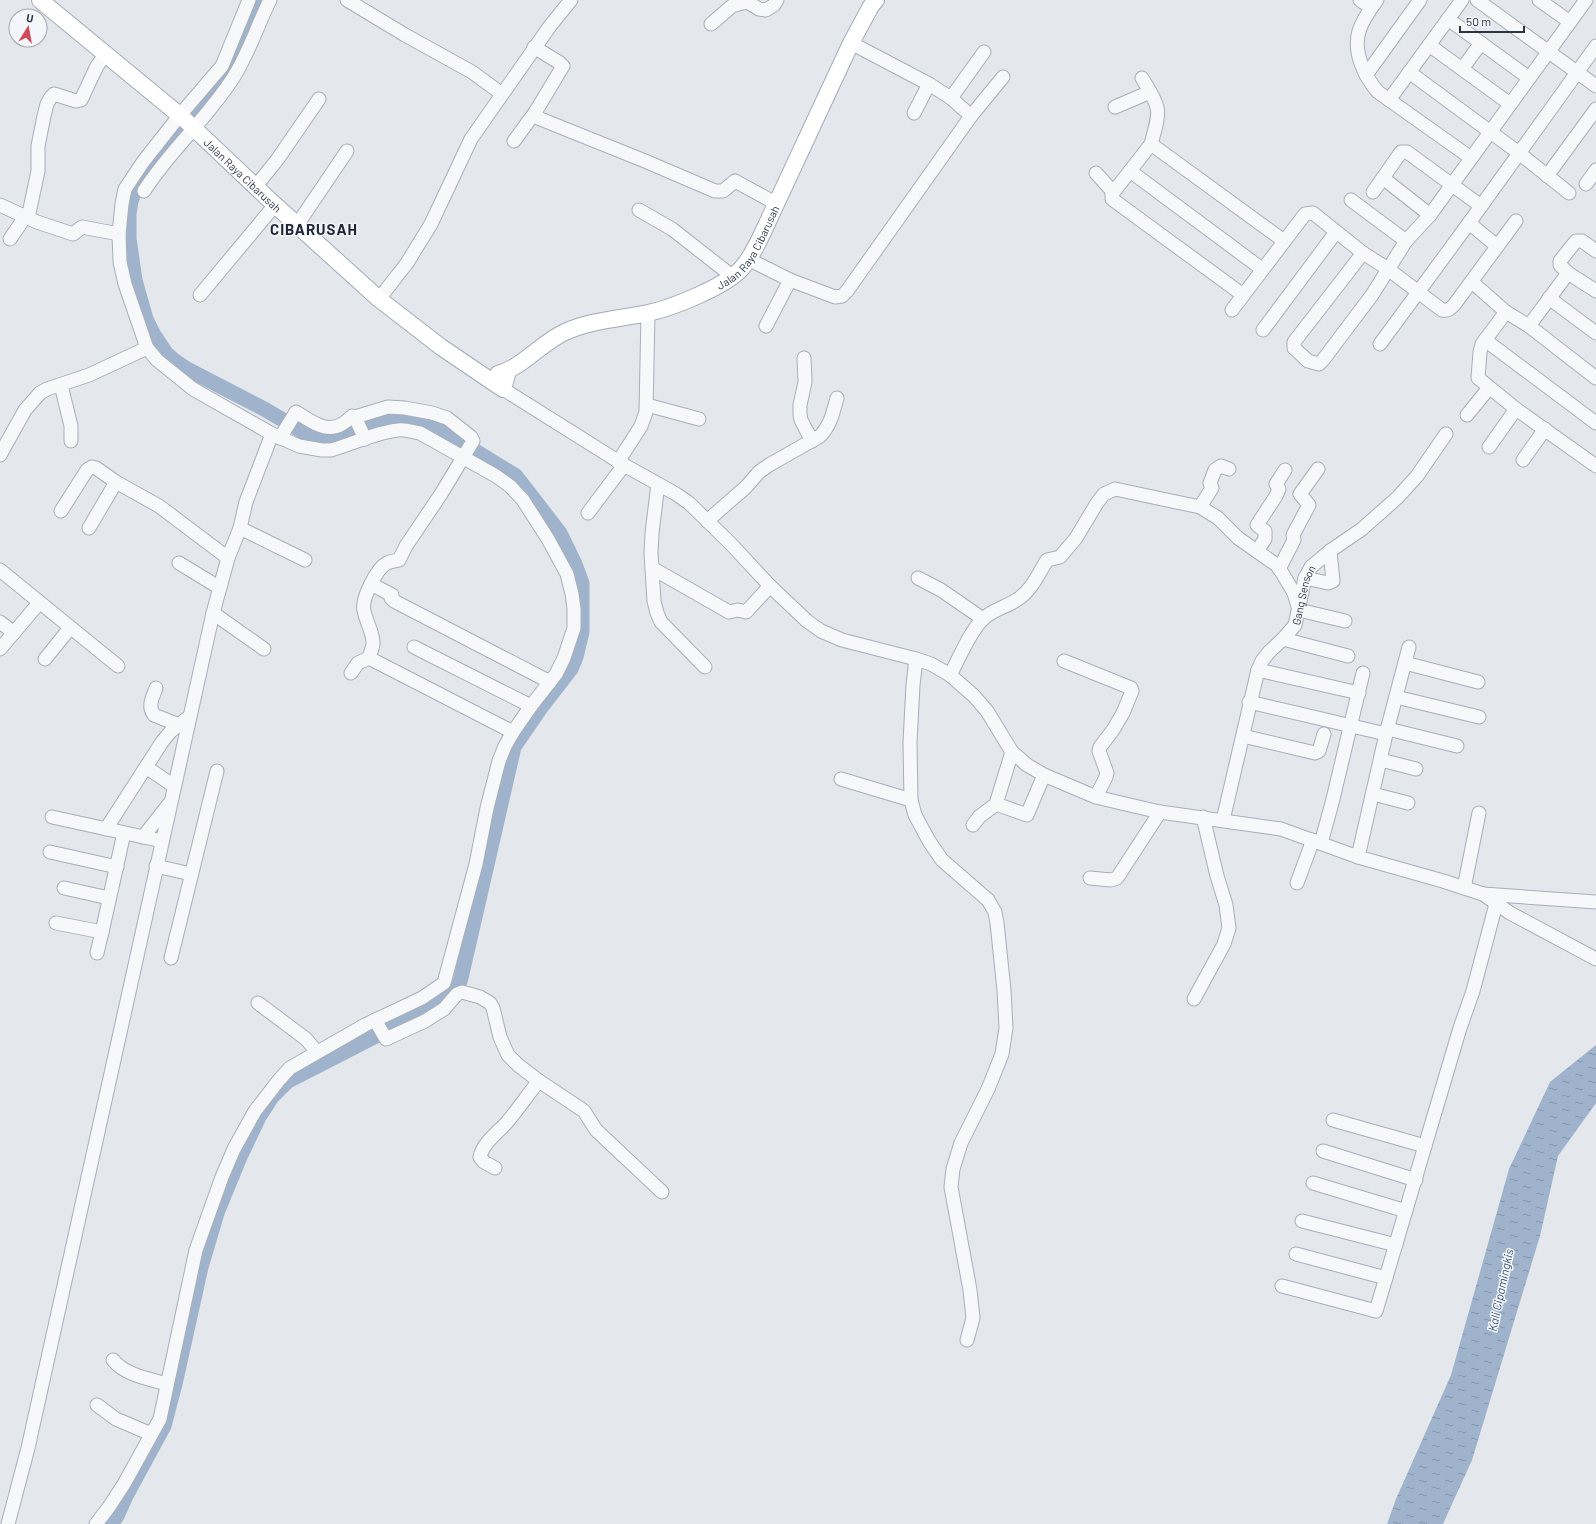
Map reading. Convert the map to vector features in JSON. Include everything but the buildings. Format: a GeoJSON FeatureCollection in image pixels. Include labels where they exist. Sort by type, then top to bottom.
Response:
{"type":"FeatureCollection","features":[{"type":"Feature","properties":{"kind":"main road","name":"Jalan Raya Cibarusah"},"geometry":{"type":"LineString","coordinates":[[486,377],[508,371],[564,332],[604,320],[648,313],[664,308],[696,296],[740,270],[748,259],[777,204],[851,43],[871,6],[876,0]]}},
{"type":"Feature","properties":{"kind":"main road","name":"Jalan Raya Cibarusah"},"geometry":{"type":"LineString","coordinates":[[42,1],[187,122],[256,186],[274,205],[379,299],[441,348],[502,388]]}},
{"type":"Feature","properties":{"kind":"main road"},"geometry":{"type":"LineString","coordinates":[[502,388],[508,371]]}},
{"type":"Feature","properties":{"kind":"street"},"geometry":{"type":"LineString","coordinates":[[144,191],[170,155],[187,122],[229,71],[249,0]]}},
{"type":"Feature","properties":{"kind":"street"},"geometry":{"type":"LineString","coordinates":[[96,1524],[124,1484],[160,1419],[196,1250],[222,1177],[234,1149],[255,1111],[290,1068],[317,1052],[377,1024],[422,998],[444,983],[476,864],[493,781],[505,746],[531,706],[550,682],[564,658],[574,628],[574,609],[567,574],[548,539],[523,500],[510,486],[467,451],[409,430],[399,430],[364,436],[331,450],[299,446],[283,429],[194,389],[157,360],[147,348],[125,284],[120,262],[119,234],[122,204],[126,189],[143,162],[187,122],[229,71],[249,50],[270,0]]}},
{"type":"Feature","properties":{"kind":"street"},"geometry":{"type":"LineString","coordinates":[[346,0],[472,72],[502,94]]}},
{"type":"Feature","properties":{"kind":"street"},"geometry":{"type":"LineString","coordinates":[[379,299],[407,263],[431,224],[471,139],[534,48],[571,0]]}},
{"type":"Feature","properties":{"kind":"street"},"geometry":{"type":"LineString","coordinates":[[711,24],[732,6],[745,1],[759,9],[766,10],[774,5],[776,0]]}},
{"type":"Feature","properties":{"kind":"street"},"geometry":{"type":"LineString","coordinates":[[1360,0],[1374,4],[1363,20],[1356,39],[1356,49],[1366,75],[1378,92],[1472,158]]}},
{"type":"Feature","properties":{"kind":"street"},"geometry":{"type":"LineString","coordinates":[[1366,75],[1420,0]]}},
{"type":"Feature","properties":{"kind":"street"},"geometry":{"type":"LineString","coordinates":[[1389,100],[1462,0]]}},
{"type":"Feature","properties":{"kind":"street"},"geometry":{"type":"LineString","coordinates":[[1478,0],[1596,86]]}},
{"type":"Feature","properties":{"kind":"street"},"geometry":{"type":"LineString","coordinates":[[1539,0],[1570,22]]}},
{"type":"Feature","properties":{"kind":"street"},"geometry":{"type":"LineString","coordinates":[[1363,253],[1293,344],[1294,348],[1308,361],[1319,364],[1360,312],[1406,241],[1430,215],[1586,0]]}},
{"type":"Feature","properties":{"kind":"street"},"geometry":{"type":"LineString","coordinates":[[1448,19],[1529,78]]}},
{"type":"Feature","properties":{"kind":"street"},"geometry":{"type":"LineString","coordinates":[[851,43],[929,84],[951,98],[971,116]]}},
{"type":"Feature","properties":{"kind":"street"},"geometry":{"type":"LineString","coordinates":[[1462,69],[1481,43]]}},
{"type":"Feature","properties":{"kind":"street"},"geometry":{"type":"LineString","coordinates":[[1429,46],[1510,104]]}},
{"type":"Feature","properties":{"kind":"street"},"geometry":{"type":"LineString","coordinates":[[1380,344],[1596,46]]}},
{"type":"Feature","properties":{"kind":"street"},"geometry":{"type":"LineString","coordinates":[[514,141],[536,111],[563,66],[534,48]]}},
{"type":"Feature","properties":{"kind":"street"},"geometry":{"type":"LineString","coordinates":[[951,98],[984,52]]}},
{"type":"Feature","properties":{"kind":"street"},"geometry":{"type":"LineString","coordinates":[[10,239],[27,217],[37,179],[38,146],[47,104],[50,97],[54,94],[76,101],[81,100],[97,66],[105,55]]}},
{"type":"Feature","properties":{"kind":"street"},"geometry":{"type":"LineString","coordinates":[[1410,72],[1519,153],[1569,193]]}},
{"type":"Feature","properties":{"kind":"street"},"geometry":{"type":"LineString","coordinates":[[748,259],[790,280],[835,297],[842,296],[886,237],[971,116],[1003,76]]}},
{"type":"Feature","properties":{"kind":"street"},"geometry":{"type":"LineString","coordinates":[[1142,78],[1158,107],[1157,121],[1151,144],[1111,196],[1114,200],[1244,295]]}},
{"type":"Feature","properties":{"kind":"street"},"geometry":{"type":"LineString","coordinates":[[914,113],[929,84]]}},
{"type":"Feature","properties":{"kind":"street"},"geometry":{"type":"LineString","coordinates":[[1115,107],[1150,92]]}},
{"type":"Feature","properties":{"kind":"street"},"geometry":{"type":"LineString","coordinates":[[256,186],[277,160],[318,99]]}},
{"type":"Feature","properties":{"kind":"street"},"geometry":{"type":"LineString","coordinates":[[1547,176],[1592,124],[1596,109]]}},
{"type":"Feature","properties":{"kind":"street"},"geometry":{"type":"LineString","coordinates":[[536,111],[538,118],[715,191],[723,191],[735,181],[777,204]]}},
{"type":"Feature","properties":{"kind":"street"},"geometry":{"type":"LineString","coordinates":[[1151,144],[1284,241]]}},
{"type":"Feature","properties":{"kind":"street"},"geometry":{"type":"LineString","coordinates":[[297,225],[347,151]]}},
{"type":"Feature","properties":{"kind":"street"},"geometry":{"type":"LineString","coordinates":[[1373,192],[1401,152],[1404,151],[1481,206]]}},
{"type":"Feature","properties":{"kind":"street"},"geometry":{"type":"LineString","coordinates":[[1586,184],[1596,170]]}},
{"type":"Feature","properties":{"kind":"street"},"geometry":{"type":"LineString","coordinates":[[1130,171],[1262,269]]}},
{"type":"Feature","properties":{"kind":"street"},"geometry":{"type":"LineString","coordinates":[[1096,173],[1113,192]]}},
{"type":"Feature","properties":{"kind":"street"},"geometry":{"type":"LineString","coordinates":[[1382,178],[1430,215]]}},
{"type":"Feature","properties":{"kind":"street"},"geometry":{"type":"LineString","coordinates":[[1351,200],[1406,241]]}},
{"type":"Feature","properties":{"kind":"street"},"geometry":{"type":"LineString","coordinates":[[0,205],[52,228],[73,234],[82,227],[119,234]]}},
{"type":"Feature","properties":{"kind":"street"},"geometry":{"type":"LineString","coordinates":[[200,295],[274,205]]}},
{"type":"Feature","properties":{"kind":"street"},"geometry":{"type":"LineString","coordinates":[[639,210],[672,229],[732,276]]}},
{"type":"Feature","properties":{"kind":"street"},"geometry":{"type":"LineString","coordinates":[[1232,310],[1307,212],[1313,213],[1363,253],[1388,269],[1445,311],[1449,310],[1454,305],[1516,221]]}},
{"type":"Feature","properties":{"kind":"street"},"geometry":{"type":"LineString","coordinates":[[1469,223],[1497,246]]}},
{"type":"Feature","properties":{"kind":"street"},"geometry":{"type":"LineString","coordinates":[[1263,330],[1336,232]]}},
{"type":"Feature","properties":{"kind":"street"},"geometry":{"type":"LineString","coordinates":[[1596,251],[1579,240],[1573,244],[1560,261],[1560,265],[1568,272],[1596,291]]}},
{"type":"Feature","properties":{"kind":"street"},"geometry":{"type":"LineString","coordinates":[[1529,326],[1568,272]]}},
{"type":"Feature","properties":{"kind":"street"},"geometry":{"type":"LineString","coordinates":[[766,326],[790,280]]}},
{"type":"Feature","properties":{"kind":"street"},"geometry":{"type":"LineString","coordinates":[[1472,282],[1506,312],[1529,326],[1596,378]]}},
{"type":"Feature","properties":{"kind":"street"},"geometry":{"type":"LineString","coordinates":[[1549,298],[1596,333]]}},
{"type":"Feature","properties":{"kind":"street"},"geometry":{"type":"LineString","coordinates":[[1506,312],[1484,340],[1480,352],[1477,375],[1480,381],[1516,409],[1596,466]]}},
{"type":"Feature","properties":{"kind":"street"},"geometry":{"type":"LineString","coordinates":[[588,513],[621,464],[641,426],[647,405],[646,353],[648,313]]}},
{"type":"Feature","properties":{"kind":"street"},"geometry":{"type":"LineString","coordinates":[[1484,340],[1596,423]]}},
{"type":"Feature","properties":{"kind":"street"},"geometry":{"type":"LineString","coordinates":[[0,455],[25,410],[33,400],[47,389],[89,375],[147,348]]}},
{"type":"Feature","properties":{"kind":"street"},"geometry":{"type":"LineString","coordinates":[[804,358],[804,382],[800,414],[801,420],[812,441]]}},
{"type":"Feature","properties":{"kind":"street"},"geometry":{"type":"LineString","coordinates":[[61,385],[71,426],[71,440]]}},
{"type":"Feature","properties":{"kind":"street"},"geometry":{"type":"LineString","coordinates":[[502,388],[621,464],[676,494],[689,503],[770,586],[807,621],[826,633],[842,640],[916,659],[931,664],[950,675],[974,696],[987,712],[1012,752],[1027,765],[1044,775],[1096,797],[1160,812],[1280,829],[1317,841],[1358,857],[1482,894],[1596,902]]}},
{"type":"Feature","properties":{"kind":"street"},"geometry":{"type":"LineString","coordinates":[[1467,415],[1489,388]]}},
{"type":"Feature","properties":{"kind":"street"},"geometry":{"type":"LineString","coordinates":[[708,521],[746,487],[759,472],[820,436],[830,423],[836,398]]}},
{"type":"Feature","properties":{"kind":"street"},"geometry":{"type":"LineString","coordinates":[[647,405],[699,419]]}},
{"type":"Feature","properties":{"kind":"street"},"geometry":{"type":"LineString","coordinates":[[8,1524],[28,1448],[171,800],[184,721],[228,558],[240,528],[246,502],[283,429],[296,412],[320,426],[328,428],[340,426],[352,416],[356,418],[393,406],[432,413],[447,418],[471,437],[473,441],[441,494],[406,546],[399,560],[387,563],[382,567],[371,584],[363,603],[363,610],[370,629],[373,644],[369,658],[358,663],[351,673]]}},
{"type":"Feature","properties":{"kind":"street"},"geometry":{"type":"LineString","coordinates":[[1489,447],[1516,409]]}},
{"type":"Feature","properties":{"kind":"street"},"geometry":{"type":"LineString","coordinates":[[356,418],[364,436]]}},
{"type":"Feature","properties":{"kind":"street"},"geometry":{"type":"LineString","coordinates":[[1523,460],[1545,429]]}},
{"type":"Feature","properties":{"kind":"street","name":"Gang Senson"},"geometry":{"type":"LineString","coordinates":[[1223,820],[1258,670],[1262,661],[1269,652],[1295,625],[1304,578],[1311,567],[1362,529],[1398,497],[1417,476],[1446,434]]}},
{"type":"Feature","properties":{"kind":"street"},"geometry":{"type":"LineString","coordinates":[[1200,507],[1212,488],[1210,483],[1215,470],[1220,466],[1229,469]]}},
{"type":"Feature","properties":{"kind":"street"},"geometry":{"type":"LineString","coordinates":[[61,511],[90,468],[96,468],[116,482],[158,506],[228,558]]}},
{"type":"Feature","properties":{"kind":"street"},"geometry":{"type":"LineString","coordinates":[[1279,569],[1294,540],[1293,535],[1309,505],[1300,494],[1318,469]]}},
{"type":"Feature","properties":{"kind":"street"},"geometry":{"type":"LineString","coordinates":[[1257,551],[1265,539],[1265,531],[1257,525],[1276,496],[1279,490],[1276,484],[1285,470]]}},
{"type":"Feature","properties":{"kind":"street"},"geometry":{"type":"LineString","coordinates":[[89,528],[116,482]]}},
{"type":"Feature","properties":{"kind":"street"},"geometry":{"type":"LineString","coordinates":[[658,484],[652,533],[654,601],[657,613],[660,622],[705,667]]}},
{"type":"Feature","properties":{"kind":"street"},"geometry":{"type":"LineString","coordinates":[[950,675],[975,630],[983,619],[992,612],[1018,600],[1027,592],[1047,560],[1060,557],[1076,538],[1104,494],[1115,489],[1200,507],[1218,518],[1238,538],[1278,566],[1294,593],[1299,610],[1345,621]]}},
{"type":"Feature","properties":{"kind":"street"},"geometry":{"type":"LineString","coordinates":[[240,528],[306,560]]}},
{"type":"Feature","properties":{"kind":"street"},"geometry":{"type":"LineString","coordinates":[[1304,578],[1328,583],[1333,581],[1330,552]]}},
{"type":"Feature","properties":{"kind":"street"},"geometry":{"type":"LineString","coordinates":[[179,563],[220,588]]}},
{"type":"Feature","properties":{"kind":"street"},"geometry":{"type":"LineString","coordinates":[[652,568],[730,612],[738,610],[746,612],[770,586]]}},
{"type":"Feature","properties":{"kind":"street"},"geometry":{"type":"LineString","coordinates":[[0,570],[118,666]]}},
{"type":"Feature","properties":{"kind":"street"},"geometry":{"type":"LineString","coordinates":[[918,578],[940,590],[983,619]]}},
{"type":"Feature","properties":{"kind":"street"},"geometry":{"type":"LineString","coordinates":[[371,584],[392,595],[391,598],[394,601],[550,682]]}},
{"type":"Feature","properties":{"kind":"street"},"geometry":{"type":"LineString","coordinates":[[0,649],[39,603]]}},
{"type":"Feature","properties":{"kind":"street"},"geometry":{"type":"LineString","coordinates":[[213,613],[264,649]]}},
{"type":"Feature","properties":{"kind":"street"},"geometry":{"type":"LineString","coordinates":[[0,622],[14,633]]}},
{"type":"Feature","properties":{"kind":"street"},"geometry":{"type":"LineString","coordinates":[[45,659],[70,628]]}},
{"type":"Feature","properties":{"kind":"street"},"geometry":{"type":"LineString","coordinates":[[1283,639],[1348,656]]}},
{"type":"Feature","properties":{"kind":"street"},"geometry":{"type":"LineString","coordinates":[[1358,857],[1387,732],[1409,647]]}},
{"type":"Feature","properties":{"kind":"street"},"geometry":{"type":"LineString","coordinates":[[414,648],[531,706]]}},
{"type":"Feature","properties":{"kind":"street"},"geometry":{"type":"LineString","coordinates":[[369,658],[513,732]]}},
{"type":"Feature","properties":{"kind":"street"},"geometry":{"type":"LineString","coordinates":[[916,659],[910,742],[910,800],[915,815],[929,841],[942,860],[988,900],[995,912],[1004,990],[1005,1039],[1002,1054],[988,1089],[961,1143],[953,1169],[951,1187],[970,1290],[973,1318],[967,1340]]}},
{"type":"Feature","properties":{"kind":"street"},"geometry":{"type":"LineString","coordinates":[[1064,661],[1131,688],[1132,691],[1123,713],[1113,730],[1100,747],[1099,751],[1107,773],[1096,797]]}},
{"type":"Feature","properties":{"kind":"street"},"geometry":{"type":"LineString","coordinates":[[1405,663],[1478,682]]}},
{"type":"Feature","properties":{"kind":"street"},"geometry":{"type":"LineString","coordinates":[[1258,670],[1359,693]]}},
{"type":"Feature","properties":{"kind":"street"},"geometry":{"type":"LineString","coordinates":[[1297,883],[1317,841],[1332,804],[1363,673]]}},
{"type":"Feature","properties":{"kind":"street"},"geometry":{"type":"LineString","coordinates":[[156,688],[150,705],[151,712],[154,715],[184,721]]}},
{"type":"Feature","properties":{"kind":"street"},"geometry":{"type":"LineString","coordinates":[[1396,697],[1479,718]]}},
{"type":"Feature","properties":{"kind":"street"},"geometry":{"type":"LineString","coordinates":[[1250,702],[1351,726],[1457,746]]}},
{"type":"Feature","properties":{"kind":"street"},"geometry":{"type":"LineString","coordinates":[[106,829],[162,742],[184,721]]}},
{"type":"Feature","properties":{"kind":"street"},"geometry":{"type":"LineString","coordinates":[[1243,736],[1315,753],[1319,751],[1324,734]]}},
{"type":"Feature","properties":{"kind":"street"},"geometry":{"type":"LineString","coordinates":[[973,825],[976,820],[996,804],[1012,752]]}},
{"type":"Feature","properties":{"kind":"street"},"geometry":{"type":"LineString","coordinates":[[1381,760],[1416,769]]}},
{"type":"Feature","properties":{"kind":"street"},"geometry":{"type":"LineString","coordinates":[[146,767],[174,786]]}},
{"type":"Feature","properties":{"kind":"street"},"geometry":{"type":"LineString","coordinates":[[171,958],[217,771]]}},
{"type":"Feature","properties":{"kind":"street"},"geometry":{"type":"LineString","coordinates":[[996,804],[1028,815],[1044,775]]}},
{"type":"Feature","properties":{"kind":"street"},"geometry":{"type":"LineString","coordinates":[[841,779],[910,800]]}},
{"type":"Feature","properties":{"kind":"street"},"geometry":{"type":"LineString","coordinates":[[1373,794],[1408,803]]}},
{"type":"Feature","properties":{"kind":"street"},"geometry":{"type":"LineString","coordinates":[[143,837],[171,800]]}},
{"type":"Feature","properties":{"kind":"street"},"geometry":{"type":"LineString","coordinates":[[1090,878],[1110,880],[1117,878],[1160,812]]}},
{"type":"Feature","properties":{"kind":"street"},"geometry":{"type":"LineString","coordinates":[[1464,888],[1479,813]]}},
{"type":"Feature","properties":{"kind":"street"},"geometry":{"type":"LineString","coordinates":[[52,817],[162,841]]}},
{"type":"Feature","properties":{"kind":"street"},"geometry":{"type":"LineString","coordinates":[[1194,999],[1224,944],[1229,928],[1226,906],[1217,876],[1203,817]]}},
{"type":"Feature","properties":{"kind":"street"},"geometry":{"type":"LineString","coordinates":[[97,953],[124,833]]}},
{"type":"Feature","properties":{"kind":"street"},"geometry":{"type":"LineString","coordinates":[[50,852],[117,867]]}},
{"type":"Feature","properties":{"kind":"street"},"geometry":{"type":"LineString","coordinates":[[156,866],[191,874]]}},
{"type":"Feature","properties":{"kind":"street"},"geometry":{"type":"LineString","coordinates":[[64,888],[109,898]]}},
{"type":"Feature","properties":{"kind":"street"},"geometry":{"type":"LineString","coordinates":[[1482,894],[1510,913],[1596,959]]}},
{"type":"Feature","properties":{"kind":"street"},"geometry":{"type":"LineString","coordinates":[[1282,1286],[1376,1311],[1460,1028],[1473,991],[1496,904]]}},
{"type":"Feature","properties":{"kind":"street"},"geometry":{"type":"LineString","coordinates":[[56,923],[102,932]]}},
{"type":"Feature","properties":{"kind":"street"},"geometry":{"type":"LineString","coordinates":[[377,1024],[384,1039],[424,1021],[444,1009],[457,994],[462,992],[480,997],[490,1003],[493,1008],[500,1037],[508,1055],[518,1065],[539,1081],[584,1111],[596,1130],[662,1192]]}},
{"type":"Feature","properties":{"kind":"street"},"geometry":{"type":"LineString","coordinates":[[258,1003],[306,1039],[317,1052]]}},
{"type":"Feature","properties":{"kind":"street"},"geometry":{"type":"LineString","coordinates":[[495,1168],[482,1160],[480,1157],[482,1151],[490,1140],[510,1119],[539,1081]]}},
{"type":"Feature","properties":{"kind":"street"},"geometry":{"type":"LineString","coordinates":[[1333,1120],[1425,1146]]}},
{"type":"Feature","properties":{"kind":"street"},"geometry":{"type":"LineString","coordinates":[[1323,1151],[1416,1180]]}},
{"type":"Feature","properties":{"kind":"street"},"geometry":{"type":"LineString","coordinates":[[1313,1183],[1406,1211]]}},
{"type":"Feature","properties":{"kind":"street"},"geometry":{"type":"LineString","coordinates":[[1302,1221],[1396,1245]]}},
{"type":"Feature","properties":{"kind":"street"},"geometry":{"type":"LineString","coordinates":[[1296,1254],[1386,1278]]}},
{"type":"Feature","properties":{"kind":"street"},"geometry":{"type":"LineString","coordinates":[[113,1360],[117,1365],[127,1371],[167,1384]]}},
{"type":"Feature","properties":{"kind":"street"},"geometry":{"type":"LineString","coordinates":[[97,1405],[116,1419],[151,1434]]}},
{"type":"Feature","properties":{"kind":"water","name":"Kali Cipamingkis"},"geometry":{"type":"Polygon","coordinates":[[[1596,1045],[1596,1103],[1558,1156],[1540,1236],[1472,1460],[1443,1524],[1387,1524],[1396,1499],[1451,1375],[1509,1169],[1550,1082],[1596,1045]]]}},
{"type":"Feature","properties":{"kind":"waterway"},"geometry":{"type":"LineString","coordinates":[[111,1524],[117,1516],[126,1496],[164,1426],[201,1267],[217,1213],[240,1157],[259,1117],[272,1097],[288,1081],[409,1019],[452,993],[458,987],[514,747],[540,709],[571,669],[576,657],[582,632],[582,583],[575,564],[560,533],[516,476],[436,427],[410,420],[381,420],[353,429],[331,439],[315,439],[266,410],[187,369],[166,353],[154,335],[146,319],[135,280],[129,238],[129,214],[131,201],[139,181],[146,170],[224,79],[235,61],[255,9],[260,0]]}},
{"type":"Feature","properties":{"kind":"district","name":"CIBARUSAH"},"geometry":{"type":"Point","coordinates":[314,229]}}]}
